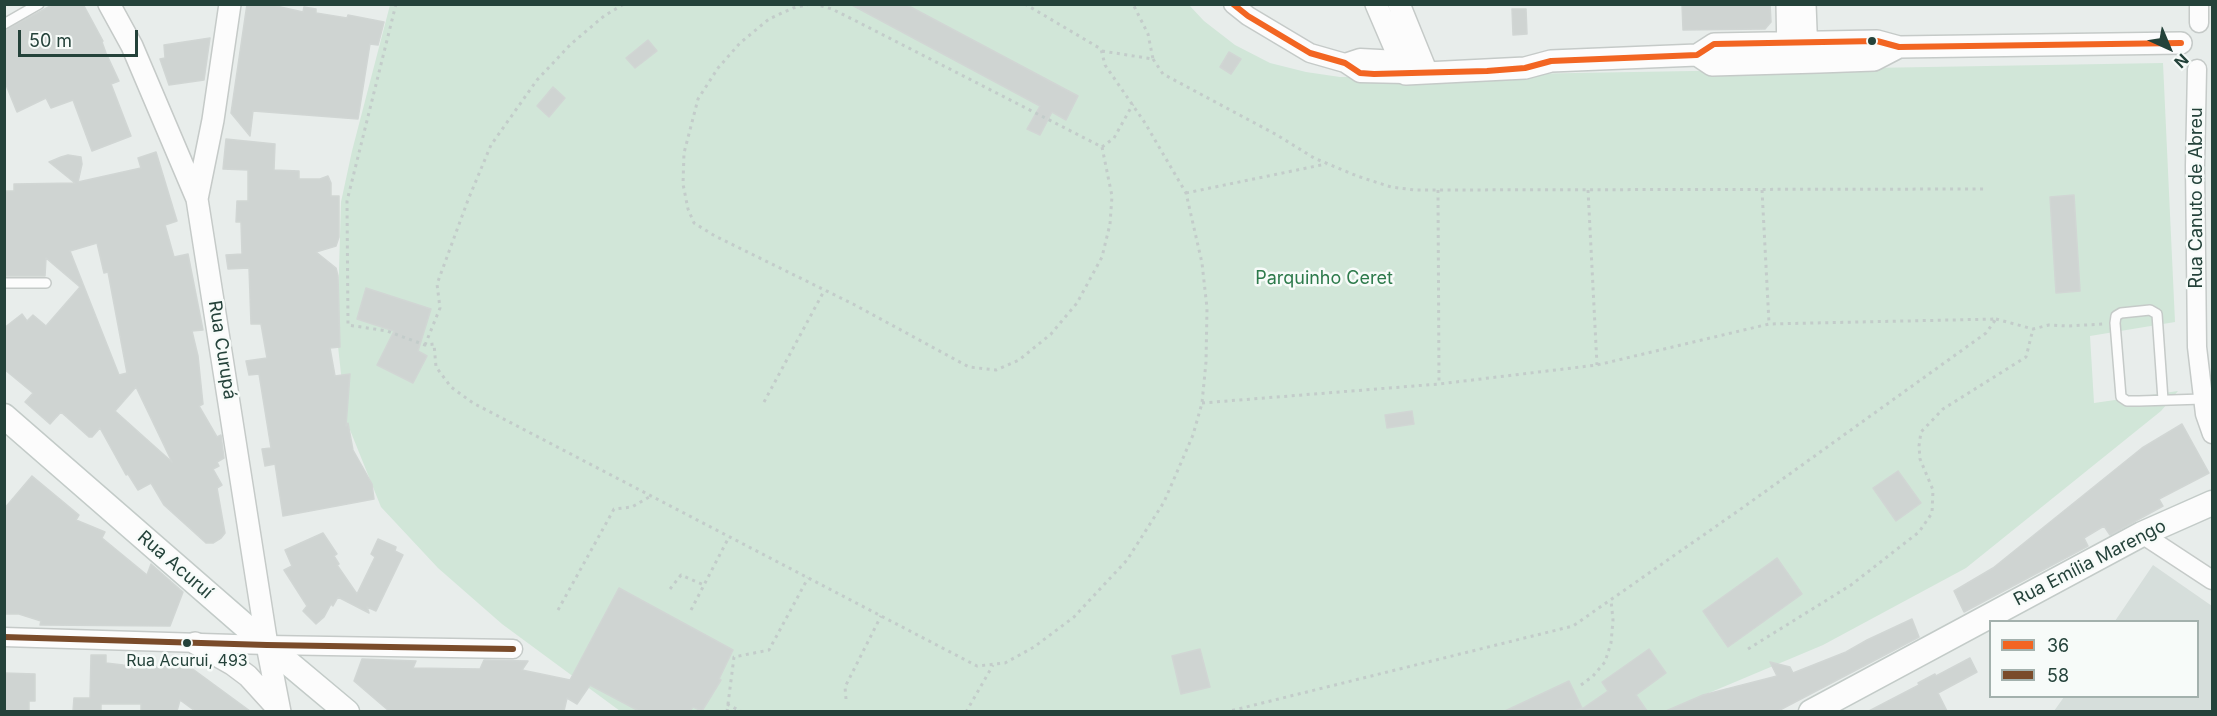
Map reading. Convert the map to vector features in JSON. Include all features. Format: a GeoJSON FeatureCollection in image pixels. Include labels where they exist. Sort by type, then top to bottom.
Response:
{"type":"FeatureCollection","features":[{"type":"Feature","properties":{"kind":"main road","name":"Rua Acuruí"},"geometry":{"type":"LineString","coordinates":[[4,416],[267,645],[347,711]]}},
{"type":"Feature","properties":{"kind":"main road","name":"Rua Emília Marengo"},"geometry":{"type":"LineString","coordinates":[[1811,711],[2142,534],[2212,503]]}},
{"type":"Feature","properties":{"kind":"street","name":"Rua Curupá"},"geometry":{"type":"LineString","coordinates":[[109,4],[132,46],[197,199],[267,645],[280,711]]}},
{"type":"Feature","properties":{"kind":"street"},"geometry":{"type":"LineString","coordinates":[[197,199],[211,132],[230,4]]}},
{"type":"Feature","properties":{"kind":"street"},"geometry":{"type":"LineString","coordinates":[[1233,4],[1248,16],[1310,53],[1345,63],[1360,58],[1413,67],[1525,68],[1551,62],[1697,55],[1714,44],[1797,52],[1876,41],[1899,47],[2181,43]]}},
{"type":"Feature","properties":{"kind":"street"},"geometry":{"type":"LineString","coordinates":[[1376,4],[1413,67]]}},
{"type":"Feature","properties":{"kind":"street"},"geometry":{"type":"LineString","coordinates":[[1398,4],[1413,67]]}},
{"type":"Feature","properties":{"kind":"street"},"geometry":{"type":"LineString","coordinates":[[1787,4],[1797,52]]}},
{"type":"Feature","properties":{"kind":"street"},"geometry":{"type":"LineString","coordinates":[[1797,52],[1805,4]]}},
{"type":"Feature","properties":{"kind":"street","name":"Rua Canuto de Abreu"},"geometry":{"type":"LineString","coordinates":[[2198,69],[2195,166],[2197,347],[2205,414],[2212,434]]}},
{"type":"Feature","properties":{"kind":"street"},"geometry":{"type":"LineString","coordinates":[[168,130],[177,139],[186,143],[198,142],[211,132]]}},
{"type":"Feature","properties":{"kind":"street"},"geometry":{"type":"LineString","coordinates":[[2142,534],[2212,580]]}},
{"type":"Feature","properties":{"kind":"street"},"geometry":{"type":"LineString","coordinates":[[4,637],[513,649]]}},
{"type":"Feature","properties":{"kind":"street"},"geometry":{"type":"LineString","coordinates":[[195,643],[248,676],[280,711]]}},
{"type":"Feature","properties":{"kind":"lane"},"geometry":{"type":"LineString","coordinates":[[4,24],[39,4]]}},
{"type":"Feature","properties":{"kind":"lane"},"geometry":{"type":"LineString","coordinates":[[4,283],[46,282]]}},
{"type":"Feature","properties":{"kind":"lane"},"geometry":{"type":"LineString","coordinates":[[2163,400],[2157,314],[2150,310],[2121,313],[2116,316],[2115,322],[2121,397],[2127,401],[2203,399]]}},
{"type":"Feature","properties":{"kind":"path"},"geometry":{"type":"LineString","coordinates":[[396,4],[347,201],[348,325],[387,331],[425,345],[434,344],[436,367],[451,387],[473,403],[977,666],[1005,663],[1034,647],[1074,617],[1127,560],[1164,502],[1193,435],[1202,403],[1206,362],[1207,308],[1202,262],[1186,192],[1133,104],[1105,64],[1102,51]]}},
{"type":"Feature","properties":{"kind":"path"},"geometry":{"type":"LineString","coordinates":[[425,345],[440,308],[437,284],[491,145],[537,80],[604,16],[624,4]]}},
{"type":"Feature","properties":{"kind":"path"},"geometry":{"type":"LineString","coordinates":[[813,4],[832,9],[1102,147],[1112,196],[1110,224],[1102,257],[1077,303],[1051,334],[1019,360],[996,370],[969,367],[752,256],[694,223],[688,209],[683,184],[684,153],[698,99],[718,68],[740,43],[769,19],[793,8],[813,4]]}},
{"type":"Feature","properties":{"kind":"path"},"geometry":{"type":"LineString","coordinates":[[1025,4],[1102,51],[1153,59]]}},
{"type":"Feature","properties":{"kind":"path"},"geometry":{"type":"LineString","coordinates":[[1133,4],[1148,34],[1153,59],[1163,74],[1327,164],[1390,187],[1438,190],[1984,189]]}},
{"type":"Feature","properties":{"kind":"path"},"geometry":{"type":"LineString","coordinates":[[1102,147],[1114,138],[1133,104]]}},
{"type":"Feature","properties":{"kind":"path"},"geometry":{"type":"LineString","coordinates":[[1186,192],[1327,164]]}},
{"type":"Feature","properties":{"kind":"path"},"geometry":{"type":"LineString","coordinates":[[1438,190],[1439,384]]}},
{"type":"Feature","properties":{"kind":"path"},"geometry":{"type":"LineString","coordinates":[[1588,190],[1597,365]]}},
{"type":"Feature","properties":{"kind":"path"},"geometry":{"type":"LineString","coordinates":[[1762,190],[1769,324]]}},
{"type":"Feature","properties":{"kind":"path"},"geometry":{"type":"LineString","coordinates":[[764,402],[824,291]]}},
{"type":"Feature","properties":{"kind":"path"},"geometry":{"type":"LineString","coordinates":[[1202,403],[1439,384],[1597,365],[1769,324],[1996,319],[2033,329],[2049,325],[2067,326],[2115,322]]}},
{"type":"Feature","properties":{"kind":"path"},"geometry":{"type":"LineString","coordinates":[[1226,711],[1573,626],[1986,333],[1996,319]]}},
{"type":"Feature","properties":{"kind":"path"},"geometry":{"type":"LineString","coordinates":[[1749,649],[1851,585],[1919,532],[1932,513],[1933,490],[1920,459],[1918,446],[1921,432],[1943,409],[2026,357],[2033,329]]}},
{"type":"Feature","properties":{"kind":"path"},"geometry":{"type":"LineString","coordinates":[[558,610],[614,509],[632,507],[651,496]]}},
{"type":"Feature","properties":{"kind":"path"},"geometry":{"type":"LineString","coordinates":[[691,610],[729,537]]}},
{"type":"Feature","properties":{"kind":"path"},"geometry":{"type":"LineString","coordinates":[[669,589],[681,575],[704,585]]}},
{"type":"Feature","properties":{"kind":"path"},"geometry":{"type":"LineString","coordinates":[[727,711],[734,657],[769,650],[808,578]]}},
{"type":"Feature","properties":{"kind":"path"},"geometry":{"type":"LineString","coordinates":[[1581,685],[1593,676],[1605,662],[1611,644],[1613,620],[1611,600]]}},
{"type":"Feature","properties":{"kind":"path"},"geometry":{"type":"LineString","coordinates":[[846,699],[845,687],[881,616]]}},
{"type":"Feature","properties":{"kind":"path"},"geometry":{"type":"LineString","coordinates":[[966,711],[993,665]]}},
{"type":"Feature","properties":{"kind":"path"},"geometry":{"type":"LineString","coordinates":[[727,705],[742,711]]}},
{"type":"Feature","properties":{"kind":"shaded area"},"geometry":{"type":"Polygon","coordinates":[[[2153,565],[2212,606],[2212,711],[2054,711],[2063,698],[2199,698],[2199,620],[2116,620],[2153,565]]]}},
{"type":"Feature","properties":{"kind":"green space","name":"Parquinho Ceret"},"geometry":{"type":"Polygon","coordinates":[[[390,5],[1189,5],[1204,21],[1235,45],[1270,63],[1340,77],[2163,63],[2175,322],[2090,336],[2094,403],[2178,391],[2161,411],[1966,568],[1823,645],[1666,711],[620,711],[502,624],[438,568],[381,507],[346,420],[337,337],[341,202],[390,5]]]}},
{"type":"Feature","properties":{"kind":"building"},"geometry":{"type":"Polygon","coordinates":[[[54,4],[83,4],[103,41],[119,81],[111,84],[131,136],[92,151],[73,100],[51,108],[46,98],[17,112],[4,80],[4,31],[54,4]]]}},
{"type":"Feature","properties":{"kind":"building"},"geometry":{"type":"Polygon","coordinates":[[[247,4],[276,4],[276,6],[303,12],[304,7],[316,9],[316,13],[347,18],[348,15],[384,22],[378,45],[370,44],[358,119],[253,111],[250,136],[231,113],[247,4]]]}},
{"type":"Feature","properties":{"kind":"building"},"geometry":{"type":"Polygon","coordinates":[[[850,4],[905,4],[1078,96],[1066,120],[1052,112],[1040,135],[1027,129],[1040,106],[850,4]]]}},
{"type":"Feature","properties":{"kind":"building"},"geometry":{"type":"Polygon","coordinates":[[[1682,4],[1770,4],[1771,22],[1765,29],[1683,30],[1682,4]]]}},
{"type":"Feature","properties":{"kind":"building"},"geometry":{"type":"Polygon","coordinates":[[[1512,9],[1526,9],[1527,34],[1513,35],[1512,9]]]}},
{"type":"Feature","properties":{"kind":"building"},"geometry":{"type":"Polygon","coordinates":[[[210,38],[204,80],[169,85],[160,59],[165,58],[164,45],[210,38]]]}},
{"type":"Feature","properties":{"kind":"building"},"geometry":{"type":"Polygon","coordinates":[[[648,40],[657,51],[635,68],[626,58],[648,40]]]}},
{"type":"Feature","properties":{"kind":"building"},"geometry":{"type":"Polygon","coordinates":[[[1229,52],[1241,59],[1231,74],[1220,67],[1229,52]]]}},
{"type":"Feature","properties":{"kind":"building"},"geometry":{"type":"Polygon","coordinates":[[[553,87],[565,98],[549,117],[537,106],[553,87]]]}},
{"type":"Feature","properties":{"kind":"building"},"geometry":{"type":"Polygon","coordinates":[[[226,139],[275,144],[274,170],[299,171],[299,179],[320,179],[328,176],[331,183],[331,196],[339,196],[339,237],[336,246],[316,252],[336,268],[338,276],[340,347],[330,348],[335,376],[350,374],[346,426],[348,423],[353,450],[372,484],[374,499],[283,516],[275,464],[265,466],[262,449],[271,448],[259,374],[249,375],[246,361],[267,358],[261,324],[251,324],[249,268],[228,269],[226,255],[242,254],[241,222],[236,222],[237,201],[248,201],[248,170],[223,169],[226,139]]]}},
{"type":"Feature","properties":{"kind":"building"},"geometry":{"type":"Polygon","coordinates":[[[156,152],[177,221],[165,225],[174,257],[188,254],[203,330],[192,331],[198,356],[203,404],[199,406],[217,437],[221,435],[224,458],[217,462],[219,466],[213,469],[222,485],[217,488],[225,533],[213,543],[206,543],[164,505],[151,483],[138,490],[128,474],[126,475],[100,428],[92,437],[89,437],[61,412],[50,424],[25,402],[33,393],[4,369],[4,328],[22,314],[27,321],[33,315],[46,326],[80,287],[46,258],[45,276],[5,276],[4,191],[14,191],[14,184],[75,183],[49,162],[68,155],[81,157],[82,164],[78,182],[141,168],[138,158],[156,152]],[[97,243],[70,251],[119,375],[127,373],[108,272],[104,273],[97,243]],[[136,387],[115,411],[172,462],[136,387]]]}},
{"type":"Feature","properties":{"kind":"building"},"geometry":{"type":"Polygon","coordinates":[[[2074,195],[2080,291],[2056,293],[2050,197],[2074,195]]]}},
{"type":"Feature","properties":{"kind":"building"},"geometry":{"type":"Polygon","coordinates":[[[366,288],[431,309],[418,351],[427,356],[413,383],[377,365],[394,331],[357,319],[366,288]]]}},
{"type":"Feature","properties":{"kind":"building"},"geometry":{"type":"Polygon","coordinates":[[[1412,411],[1414,424],[1387,428],[1385,415],[1412,411]]]}},
{"type":"Feature","properties":{"kind":"building"},"geometry":{"type":"Polygon","coordinates":[[[2182,424],[2209,473],[2159,499],[2163,506],[2110,535],[2104,526],[2084,538],[2088,546],[1964,612],[1954,591],[1993,568],[2142,448],[2182,424]]]}},
{"type":"Feature","properties":{"kind":"building"},"geometry":{"type":"Polygon","coordinates":[[[1898,471],[1921,503],[1896,521],[1873,488],[1898,471]]]}},
{"type":"Feature","properties":{"kind":"building"},"geometry":{"type":"Polygon","coordinates":[[[32,476],[79,515],[76,520],[105,532],[102,538],[147,575],[151,564],[183,592],[170,626],[40,625],[41,621],[19,614],[4,614],[4,509],[32,476]]]}},
{"type":"Feature","properties":{"kind":"building"},"geometry":{"type":"Polygon","coordinates":[[[323,533],[337,554],[334,556],[339,564],[337,565],[357,594],[375,557],[371,554],[378,539],[396,547],[395,551],[403,555],[376,611],[367,607],[369,613],[338,597],[333,606],[331,604],[324,617],[316,624],[303,611],[307,606],[284,570],[292,566],[285,550],[323,533]]]}},
{"type":"Feature","properties":{"kind":"building"},"geometry":{"type":"Polygon","coordinates":[[[1777,558],[1802,594],[1728,647],[1703,611],[1777,558]]]}},
{"type":"Feature","properties":{"kind":"building"},"geometry":{"type":"Polygon","coordinates":[[[619,588],[733,650],[719,679],[721,680],[702,711],[693,707],[690,711],[639,711],[590,685],[577,704],[567,698],[564,711],[389,711],[354,681],[362,659],[416,661],[413,668],[480,669],[484,660],[528,661],[522,670],[570,680],[619,588]]]}},
{"type":"Feature","properties":{"kind":"building"},"geometry":{"type":"Polygon","coordinates":[[[1912,619],[1919,637],[1778,711],[1666,711],[1703,695],[1777,676],[1770,662],[1790,667],[1793,673],[1846,652],[1912,619]]]}},
{"type":"Feature","properties":{"kind":"building"},"geometry":{"type":"Polygon","coordinates":[[[1200,649],[1210,687],[1181,694],[1172,656],[1200,649]]]}},
{"type":"Feature","properties":{"kind":"building"},"geometry":{"type":"Polygon","coordinates":[[[1649,649],[1666,673],[1636,695],[1647,711],[1579,711],[1608,691],[1602,682],[1649,649]]]}},
{"type":"Feature","properties":{"kind":"building"},"geometry":{"type":"Polygon","coordinates":[[[91,655],[106,655],[106,663],[172,667],[173,657],[192,659],[190,667],[250,711],[195,711],[180,700],[177,711],[141,711],[141,704],[101,704],[101,711],[73,711],[74,698],[90,698],[91,655]]]}},
{"type":"Feature","properties":{"kind":"building"},"geometry":{"type":"Polygon","coordinates":[[[1970,658],[1977,672],[1938,693],[1947,711],[1869,711],[1935,674],[1936,676],[1970,658]]]}},
{"type":"Feature","properties":{"kind":"building"},"geometry":{"type":"Polygon","coordinates":[[[4,673],[35,674],[35,701],[29,701],[29,711],[4,711],[4,673]]]}},
{"type":"Feature","properties":{"kind":"building"},"geometry":{"type":"Polygon","coordinates":[[[1569,681],[1582,708],[1574,711],[1505,711],[1569,681]]]}},
{"type":"Feature","properties":{"kind":"transit line","name":"36"},"geometry":{"type":"LineString","coordinates":[[1233,4],[1248,16],[1310,53],[1345,63],[1360,73],[1374,74],[1487,71],[1525,68],[1551,61],[1697,55],[1714,44],[1877,41],[1899,47],[2181,43]]}},
{"type":"Feature","properties":{"kind":"transit line","name":"58"},"geometry":{"type":"LineString","coordinates":[[4,637],[513,649]]}},
{"type":"Feature","properties":{"kind":"place","name":"Rua Acurui, 493"},"geometry":{"type":"Point","coordinates":[187,643]}}]}
